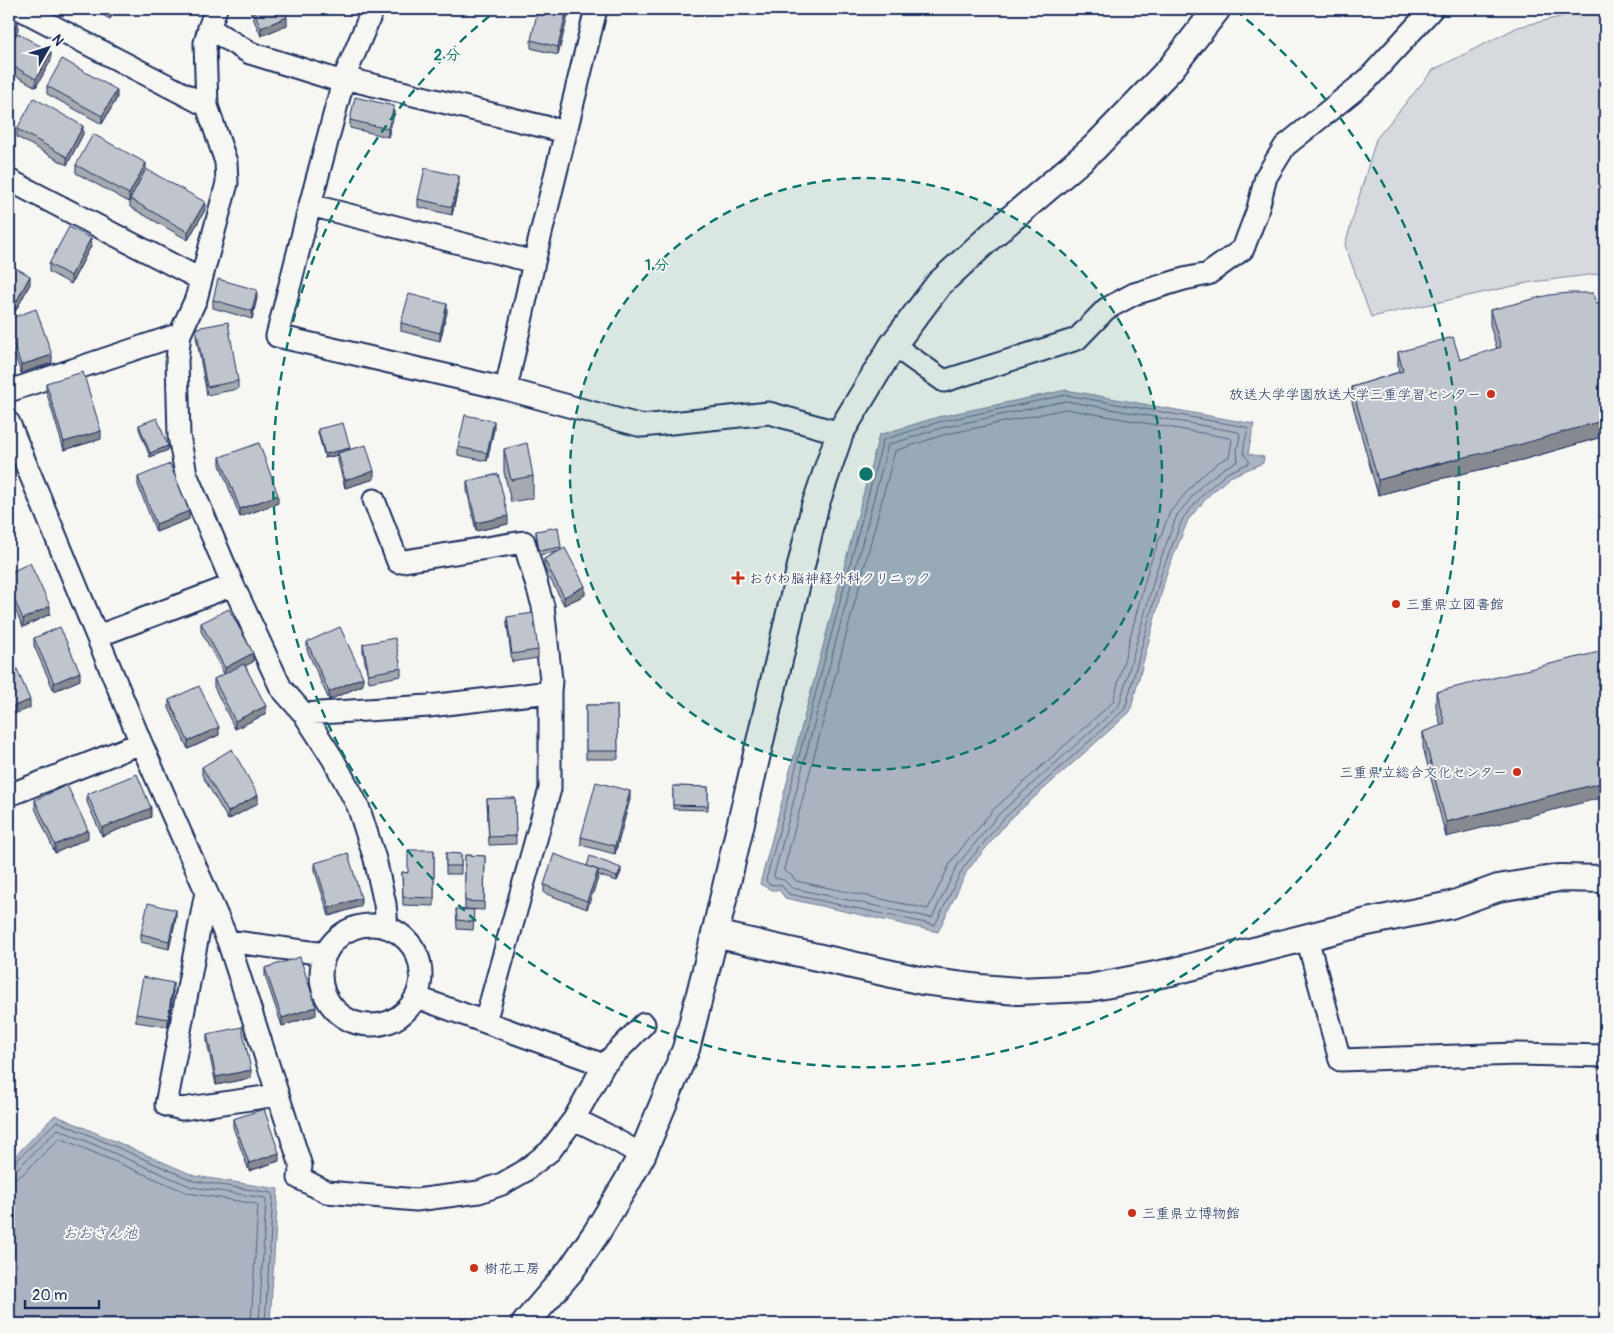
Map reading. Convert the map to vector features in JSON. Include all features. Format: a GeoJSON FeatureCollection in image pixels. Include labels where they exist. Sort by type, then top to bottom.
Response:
{"type":"FeatureCollection","features":[{"type":"Feature","properties":{"kind":"street"},"geometry":{"type":"LineString","coordinates":[[20,9],[207,106]]}},
{"type":"Feature","properties":{"kind":"street"},"geometry":{"type":"LineString","coordinates":[[373,9],[344,80],[277,336],[506,389],[642,426],[769,413],[840,433]]}},
{"type":"Feature","properties":{"kind":"street"},"geometry":{"type":"LineString","coordinates":[[506,389],[534,262],[596,9]]}},
{"type":"Feature","properties":{"kind":"street"},"geometry":{"type":"LineString","coordinates":[[525,1324],[577,1262],[626,1184],[642,1154],[686,1049],[715,934],[815,506],[840,433],[893,345],[939,284],[991,236],[1094,148],[1172,68],[1216,9]]}},
{"type":"Feature","properties":{"kind":"street"},"geometry":{"type":"LineString","coordinates":[[893,345],[944,381],[1077,339],[1106,309],[1134,294],[1208,274],[1243,249],[1257,212],[1266,177],[1285,146],[1367,80],[1432,9]]}},
{"type":"Feature","properties":{"kind":"street"},"geometry":{"type":"LineString","coordinates":[[387,927],[385,904],[358,806],[333,759],[304,714],[281,688],[232,585],[186,474],[179,436],[177,360],[180,334],[196,298],[227,183],[226,162],[207,106],[205,43],[213,18],[250,52],[344,80],[566,132]]}},
{"type":"Feature","properties":{"kind":"street"},"geometry":{"type":"LineString","coordinates":[[9,180],[200,279]]}},
{"type":"Feature","properties":{"kind":"street"},"geometry":{"type":"LineString","coordinates":[[310,205],[534,262]]}},
{"type":"Feature","properties":{"kind":"street"},"geometry":{"type":"LineString","coordinates":[[9,390],[180,334]]}},
{"type":"Feature","properties":{"kind":"street"},"geometry":{"type":"LineString","coordinates":[[9,424],[142,743],[228,941],[301,1166],[299,1178],[327,1192],[416,1200],[479,1192],[502,1184],[523,1172],[550,1150],[574,1119],[604,1065],[644,1024]]}},
{"type":"Feature","properties":{"kind":"street"},"geometry":{"type":"LineString","coordinates":[[374,500],[398,562],[524,542],[542,606],[551,680],[550,789],[485,1022]]}},
{"type":"Feature","properties":{"kind":"street"},"geometry":{"type":"LineString","coordinates":[[98,636],[232,585]]}},
{"type":"Feature","properties":{"kind":"street"},"geometry":{"type":"LineString","coordinates":[[304,714],[429,706],[550,692]]}},
{"type":"Feature","properties":{"kind":"street"},"geometry":{"type":"LineString","coordinates":[[9,795],[142,743]]}},
{"type":"Feature","properties":{"kind":"street"},"geometry":{"type":"LineString","coordinates":[[715,934],[923,980],[1018,991],[1089,988],[1171,972],[1367,922],[1451,905],[1498,888],[1559,878],[1605,879]]}},
{"type":"Feature","properties":{"kind":"street"},"geometry":{"type":"LineString","coordinates":[[206,892],[166,1105],[182,1109],[278,1095]]}},
{"type":"Feature","properties":{"kind":"street"},"geometry":{"type":"LineString","coordinates":[[370,925],[387,927],[401,935],[412,947],[419,961],[420,977],[416,997],[409,1007],[397,1017],[382,1023],[366,1024],[350,1020],[336,1011],[326,998],[321,981],[322,964],[325,954],[339,936],[353,928],[370,925]]}},
{"type":"Feature","properties":{"kind":"street"},"geometry":{"type":"LineString","coordinates":[[1308,938],[1340,1060],[1517,1054],[1605,1056]]}},
{"type":"Feature","properties":{"kind":"street"},"geometry":{"type":"LineString","coordinates":[[228,941],[325,954]]}},
{"type":"Feature","properties":{"kind":"street"},"geometry":{"type":"LineString","coordinates":[[416,997],[604,1065]]}},
{"type":"Feature","properties":{"kind":"street"},"geometry":{"type":"LineString","coordinates":[[574,1119],[642,1154]]}},
{"type":"Feature","properties":{"kind":"shaded area"},"geometry":{"type":"Polygon","coordinates":[[[1593,9],[1605,9],[1605,273],[1532,282],[1371,317],[1345,245],[1376,139],[1433,70],[1518,27],[1593,9]]]}},
{"type":"Feature","properties":{"kind":"water"},"geometry":{"type":"Polygon","coordinates":[[[1066,390],[1254,424],[1248,454],[1264,457],[1263,463],[1230,477],[1210,494],[1188,520],[1167,572],[1130,712],[1008,821],[967,871],[938,932],[785,898],[779,890],[771,890],[760,884],[879,435],[938,417],[1066,390]]]}},
{"type":"Feature","properties":{"kind":"water","name":"おおさん池"},"geometry":{"type":"Polygon","coordinates":[[[55,1115],[195,1176],[278,1189],[270,1324],[9,1324],[9,1162],[55,1115]]]}},
{"type":"Feature","properties":{"kind":"building"},"geometry":{"type":"Polygon","coordinates":[[[253,9],[283,9],[287,17],[261,28],[253,9]]]}},
{"type":"Feature","properties":{"kind":"building"},"geometry":{"type":"Polygon","coordinates":[[[538,9],[567,9],[558,47],[531,40],[538,9]]]}},
{"type":"Feature","properties":{"kind":"building"},"geometry":{"type":"Polygon","coordinates":[[[9,17],[18,22],[9,39],[9,17]]]}},
{"type":"Feature","properties":{"kind":"building"},"geometry":{"type":"Polygon","coordinates":[[[17,33],[51,52],[36,79],[9,64],[9,48],[17,33]]]}},
{"type":"Feature","properties":{"kind":"building"},"geometry":{"type":"Polygon","coordinates":[[[62,59],[117,90],[102,116],[47,86],[62,59]]]}},
{"type":"Feature","properties":{"kind":"building"},"geometry":{"type":"Polygon","coordinates":[[[355,97],[394,106],[388,129],[350,120],[355,97]]]}},
{"type":"Feature","properties":{"kind":"building"},"geometry":{"type":"Polygon","coordinates":[[[34,98],[83,126],[67,157],[17,129],[34,98]]]}},
{"type":"Feature","properties":{"kind":"building"},"geometry":{"type":"Polygon","coordinates":[[[93,134],[146,163],[129,194],[76,165],[93,134]]]}},
{"type":"Feature","properties":{"kind":"building"},"geometry":{"type":"Polygon","coordinates":[[[425,168],[459,176],[452,207],[418,199],[425,168]]]}},
{"type":"Feature","properties":{"kind":"building"},"geometry":{"type":"Polygon","coordinates":[[[146,169],[205,202],[188,232],[130,199],[146,169]]]}},
{"type":"Feature","properties":{"kind":"building"},"geometry":{"type":"Polygon","coordinates":[[[69,227],[91,238],[71,276],[49,264],[69,227]]]}},
{"type":"Feature","properties":{"kind":"building"},"geometry":{"type":"Polygon","coordinates":[[[9,264],[30,276],[15,304],[9,300],[9,264]]]}},
{"type":"Feature","properties":{"kind":"building"},"geometry":{"type":"Polygon","coordinates":[[[218,279],[257,290],[252,311],[213,300],[218,279]]]}},
{"type":"Feature","properties":{"kind":"building","name":"放送大学学園放送大学三重学習センター"},"geometry":{"type":"Polygon","coordinates":[[[1593,293],[1596,304],[1605,301],[1605,420],[1522,444],[1435,464],[1378,480],[1352,387],[1403,371],[1398,352],[1453,337],[1460,360],[1501,347],[1490,310],[1549,295],[1593,293]]]}},
{"type":"Feature","properties":{"kind":"building"},"geometry":{"type":"Polygon","coordinates":[[[409,294],[447,304],[440,333],[401,323],[409,294]]]}},
{"type":"Feature","properties":{"kind":"building"},"geometry":{"type":"Polygon","coordinates":[[[36,309],[52,355],[21,365],[9,331],[9,319],[36,309]]]}},
{"type":"Feature","properties":{"kind":"building"},"geometry":{"type":"Polygon","coordinates":[[[228,322],[238,381],[207,387],[196,328],[228,322]]]}},
{"type":"Feature","properties":{"kind":"building"},"geometry":{"type":"Polygon","coordinates":[[[83,372],[101,431],[64,442],[46,383],[83,372]]]}},
{"type":"Feature","properties":{"kind":"building"},"geometry":{"type":"Polygon","coordinates":[[[465,415],[494,421],[487,453],[458,447],[465,415]]]}},
{"type":"Feature","properties":{"kind":"building"},"geometry":{"type":"Polygon","coordinates":[[[157,418],[168,446],[150,453],[139,425],[157,418]]]}},
{"type":"Feature","properties":{"kind":"building"},"geometry":{"type":"Polygon","coordinates":[[[343,423],[350,448],[325,454],[318,429],[343,423]]]}},
{"type":"Feature","properties":{"kind":"building"},"geometry":{"type":"Polygon","coordinates":[[[259,443],[278,495],[240,509],[220,457],[259,443]]]}},
{"type":"Feature","properties":{"kind":"building"},"geometry":{"type":"Polygon","coordinates":[[[527,443],[533,476],[511,480],[504,449],[527,443]]]}},
{"type":"Feature","properties":{"kind":"building"},"geometry":{"type":"Polygon","coordinates":[[[366,445],[374,471],[345,480],[338,453],[366,445]]]}},
{"type":"Feature","properties":{"kind":"building"},"geometry":{"type":"Polygon","coordinates":[[[170,464],[189,511],[156,524],[138,477],[170,464]]]}},
{"type":"Feature","properties":{"kind":"building"},"geometry":{"type":"Polygon","coordinates":[[[498,474],[508,516],[476,523],[467,481],[498,474]]]}},
{"type":"Feature","properties":{"kind":"building"},"geometry":{"type":"Polygon","coordinates":[[[558,527],[561,547],[539,551],[536,531],[558,527]]]}},
{"type":"Feature","properties":{"kind":"building"},"geometry":{"type":"Polygon","coordinates":[[[565,548],[585,586],[564,597],[544,559],[565,548]]]}},
{"type":"Feature","properties":{"kind":"building"},"geometry":{"type":"Polygon","coordinates":[[[30,563],[50,606],[23,619],[9,588],[9,573],[30,563]]]}},
{"type":"Feature","properties":{"kind":"building"},"geometry":{"type":"Polygon","coordinates":[[[229,609],[253,653],[225,668],[201,623],[229,609]]]}},
{"type":"Feature","properties":{"kind":"building"},"geometry":{"type":"Polygon","coordinates":[[[533,613],[538,650],[512,654],[507,617],[533,613]]]}},
{"type":"Feature","properties":{"kind":"building"},"geometry":{"type":"Polygon","coordinates":[[[60,627],[80,672],[54,683],[34,638],[60,627]]]}},
{"type":"Feature","properties":{"kind":"building"},"geometry":{"type":"Polygon","coordinates":[[[340,627],[363,677],[329,692],[307,642],[340,627]]]}},
{"type":"Feature","properties":{"kind":"building"},"geometry":{"type":"Polygon","coordinates":[[[395,638],[401,668],[369,674],[363,644],[395,638]]]}},
{"type":"Feature","properties":{"kind":"building","name":"三重県立総合文化センター"},"geometry":{"type":"Polygon","coordinates":[[[1599,652],[1602,665],[1605,665],[1605,782],[1446,822],[1423,732],[1445,724],[1436,692],[1599,652]]]}},
{"type":"Feature","properties":{"kind":"building"},"geometry":{"type":"Polygon","coordinates":[[[11,655],[30,700],[9,708],[9,656],[11,655]]]}},
{"type":"Feature","properties":{"kind":"building"},"geometry":{"type":"Polygon","coordinates":[[[244,664],[266,706],[235,721],[214,679],[244,664]]]}},
{"type":"Feature","properties":{"kind":"building"},"geometry":{"type":"Polygon","coordinates":[[[199,686],[219,727],[188,741],[169,700],[199,686]]]}},
{"type":"Feature","properties":{"kind":"building"},"geometry":{"type":"Polygon","coordinates":[[[586,705],[617,705],[618,751],[586,751],[586,705]]]}},
{"type":"Feature","properties":{"kind":"building"},"geometry":{"type":"Polygon","coordinates":[[[232,749],[258,795],[228,812],[202,767],[232,749]]]}},
{"type":"Feature","properties":{"kind":"building"},"geometry":{"type":"Polygon","coordinates":[[[137,774],[151,808],[102,828],[87,794],[137,774]]]}},
{"type":"Feature","properties":{"kind":"building"},"geometry":{"type":"Polygon","coordinates":[[[596,782],[630,791],[615,846],[581,837],[596,782]]]}},
{"type":"Feature","properties":{"kind":"building"},"geometry":{"type":"Polygon","coordinates":[[[67,785],[88,830],[55,845],[35,800],[67,785]]]}},
{"type":"Feature","properties":{"kind":"building"},"geometry":{"type":"Polygon","coordinates":[[[673,786],[708,787],[708,806],[673,805],[673,786]]]}},
{"type":"Feature","properties":{"kind":"building"},"geometry":{"type":"Polygon","coordinates":[[[515,798],[516,836],[489,837],[487,799],[515,798]]]}},
{"type":"Feature","properties":{"kind":"building"},"geometry":{"type":"Polygon","coordinates":[[[408,850],[434,850],[434,898],[403,897],[402,872],[408,873],[408,850]]]}},
{"type":"Feature","properties":{"kind":"building"},"geometry":{"type":"Polygon","coordinates":[[[348,853],[361,898],[329,908],[315,863],[348,853]]]}},
{"type":"Feature","properties":{"kind":"building"},"geometry":{"type":"Polygon","coordinates":[[[446,853],[461,854],[461,866],[446,866],[446,853]]]}},
{"type":"Feature","properties":{"kind":"building"},"geometry":{"type":"Polygon","coordinates":[[[554,854],[598,870],[587,901],[544,885],[554,854]]]}},
{"type":"Feature","properties":{"kind":"building"},"geometry":{"type":"Polygon","coordinates":[[[465,855],[485,856],[484,902],[465,901],[465,855]]]}},
{"type":"Feature","properties":{"kind":"building"},"geometry":{"type":"Polygon","coordinates":[[[590,856],[621,868],[617,877],[587,866],[590,856]]]}},
{"type":"Feature","properties":{"kind":"building"},"geometry":{"type":"Polygon","coordinates":[[[148,903],[176,910],[169,941],[141,934],[148,903]]]}},
{"type":"Feature","properties":{"kind":"building"},"geometry":{"type":"Polygon","coordinates":[[[456,909],[474,910],[473,922],[457,920],[456,909]]]}},
{"type":"Feature","properties":{"kind":"building"},"geometry":{"type":"Polygon","coordinates":[[[300,957],[316,1007],[282,1018],[265,968],[300,957]]]}},
{"type":"Feature","properties":{"kind":"building"},"geometry":{"type":"Polygon","coordinates":[[[143,977],[173,983],[168,1019],[136,1014],[143,977]]]}},
{"type":"Feature","properties":{"kind":"building"},"geometry":{"type":"Polygon","coordinates":[[[242,1027],[251,1070],[216,1077],[207,1034],[242,1027]]]}},
{"type":"Feature","properties":{"kind":"building"},"geometry":{"type":"Polygon","coordinates":[[[264,1109],[279,1153],[249,1163],[233,1119],[264,1109]]]}},
{"type":"Feature","properties":{"kind":"place","name":"放送大学学園放送大学三重学習センター"},"geometry":{"type":"Point","coordinates":[1491,394]}},
{"type":"Feature","properties":{"kind":"place","name":"おがわ脳神経外科クリニック"},"geometry":{"type":"Point","coordinates":[738,578]}},
{"type":"Feature","properties":{"kind":"place","name":"三重県立図書館"},"geometry":{"type":"Point","coordinates":[1396,604]}},
{"type":"Feature","properties":{"kind":"place","name":"三重県立総合文化センター"},"geometry":{"type":"Point","coordinates":[1517,772]}},
{"type":"Feature","properties":{"kind":"place","name":"三重県立博物館"},"geometry":{"type":"Point","coordinates":[1132,1213]}},
{"type":"Feature","properties":{"kind":"place","name":"樹花工房"},"geometry":{"type":"Point","coordinates":[474,1268]}}]}
